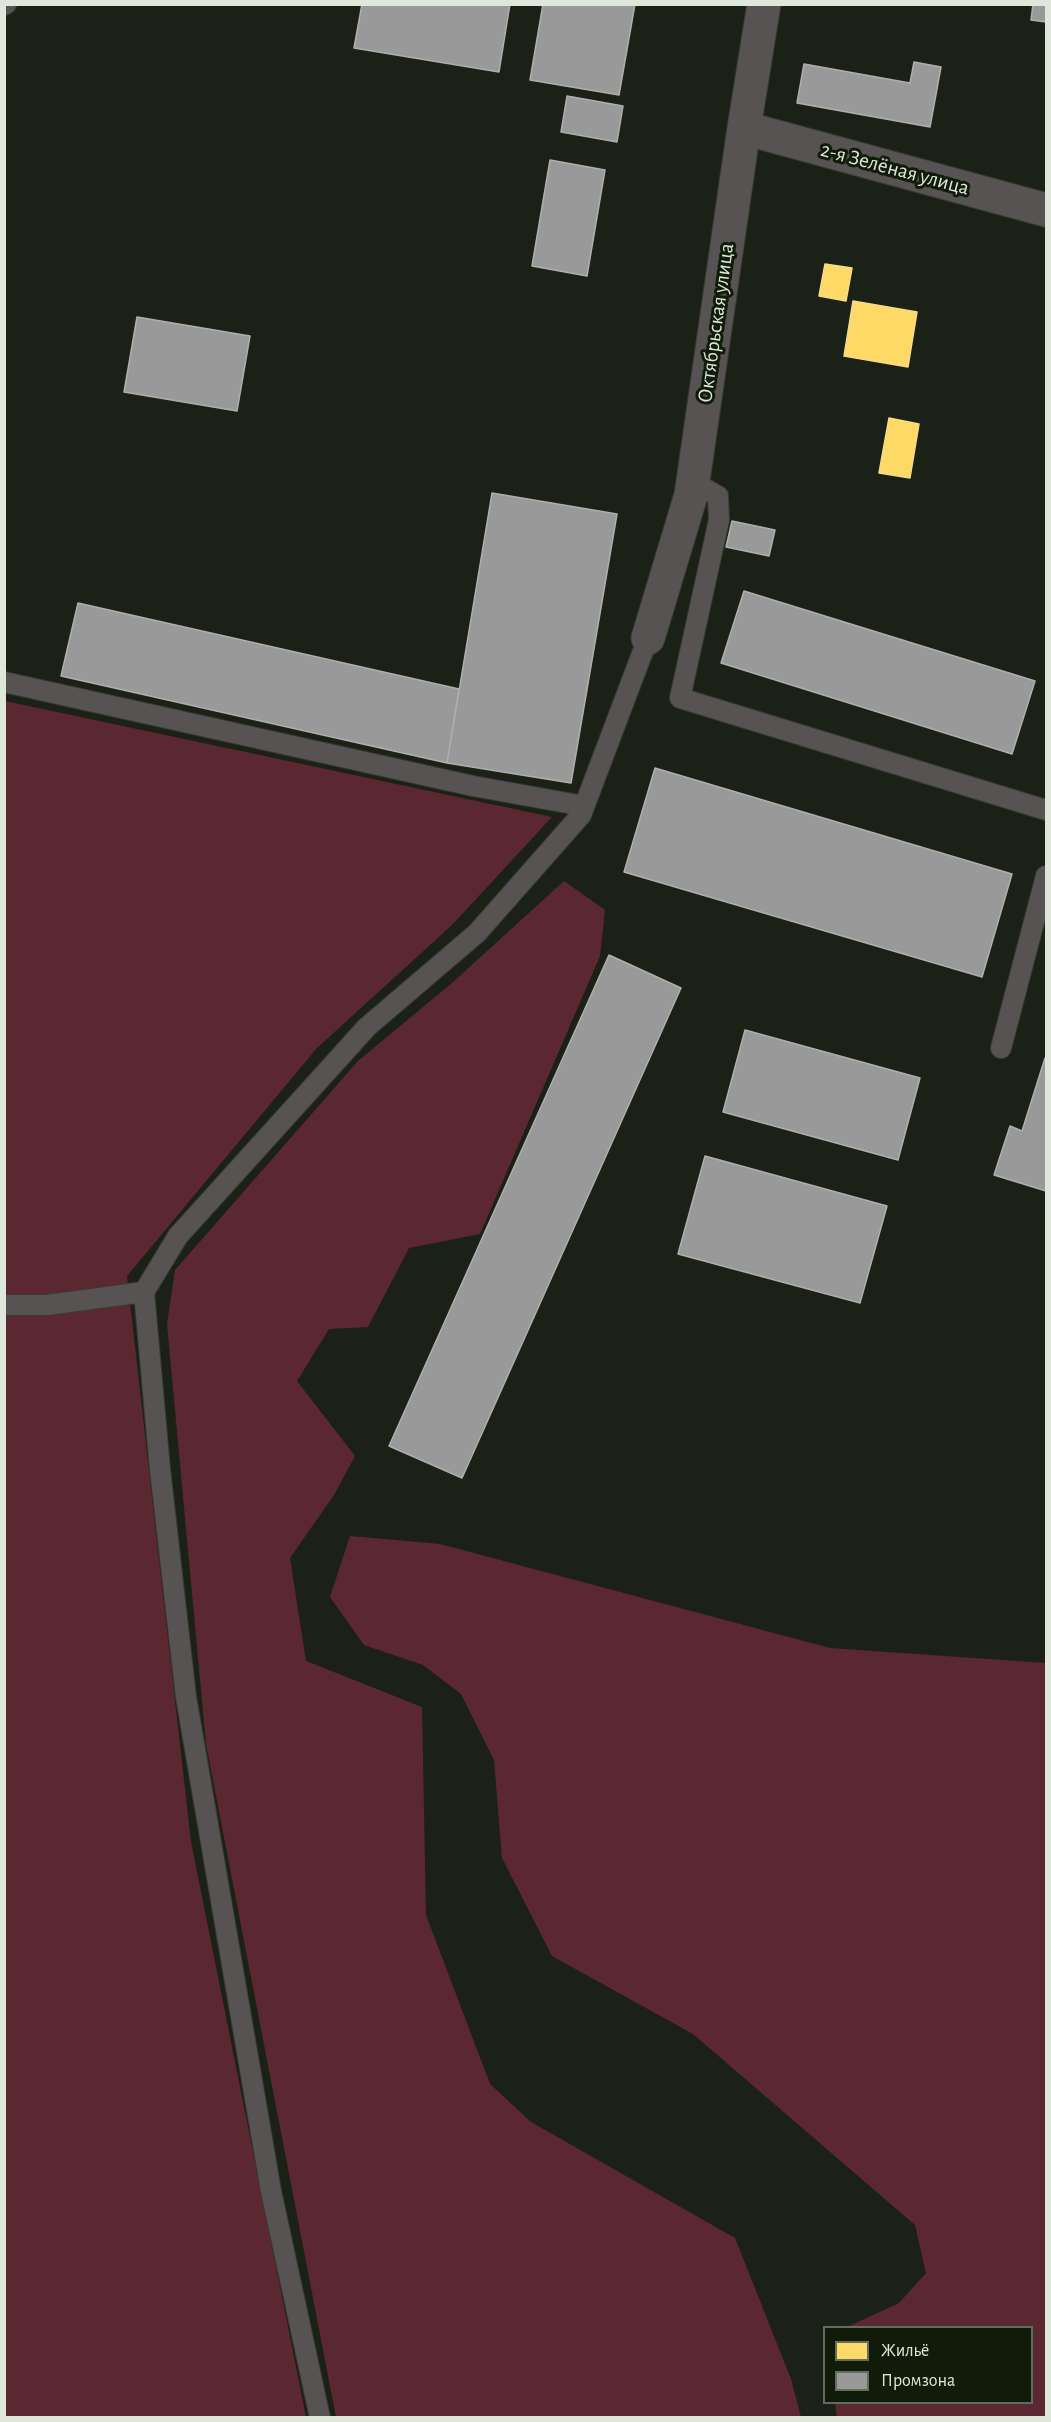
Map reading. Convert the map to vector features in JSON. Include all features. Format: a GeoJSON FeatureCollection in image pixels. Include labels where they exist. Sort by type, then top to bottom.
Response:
{"type":"FeatureCollection","features":[{"type":"Feature","properties":{"kind":"street","name":"Октябрьская улица"},"geometry":{"type":"LineString","coordinates":[[648,638],[691,495],[744,128],[765,4]]}},
{"type":"Feature","properties":{"kind":"street","name":"2-я Зелёная улица"},"geometry":{"type":"LineString","coordinates":[[744,128],[1047,210]]}},
{"type":"Feature","properties":{"kind":"lane"},"geometry":{"type":"LineString","coordinates":[[693,482],[718,496],[719,520],[680,698],[1047,810]]}},
{"type":"Feature","properties":{"kind":"lane"},"geometry":{"type":"LineString","coordinates":[[320,2418],[271,2191],[186,1696],[160,1469],[144,1292],[178,1236],[367,1027],[477,933],[580,816],[648,638]]}},
{"type":"Feature","properties":{"kind":"lane"},"geometry":{"type":"LineString","coordinates":[[4,682],[474,786],[584,806]]}},
{"type":"Feature","properties":{"kind":"lane"},"geometry":{"type":"LineString","coordinates":[[1000,1048],[1047,876]]}},
{"type":"Feature","properties":{"kind":"lane"},"geometry":{"type":"LineString","coordinates":[[4,1305],[47,1305],[144,1292]]}},
{"type":"Feature","properties":{"kind":"shaded area"},"geometry":{"type":"Polygon","coordinates":[[[5,701],[552,817],[452,925],[317,1048],[127,1276],[191,1842],[306,2417],[5,2418],[5,701]]]}},
{"type":"Feature","properties":{"kind":"shaded area"},"geometry":{"type":"Polygon","coordinates":[[[564,881],[605,910],[600,956],[480,1234],[409,1248],[368,1327],[329,1329],[297,1381],[355,1456],[334,1495],[290,1558],[306,1661],[422,1707],[426,1915],[490,2084],[531,2122],[735,2238],[791,2379],[801,2417],[336,2417],[206,1744],[167,1324],[175,1270],[358,1061],[452,983],[564,881]]]}},
{"type":"Feature","properties":{"kind":"shaded area"},"geometry":{"type":"Polygon","coordinates":[[[350,1536],[440,1544],[830,1648],[1046,1663],[1046,2417],[837,2417],[835,2404],[1033,2404],[1033,2326],[849,2326],[899,2303],[926,2273],[915,2225],[693,2034],[552,1956],[502,1858],[494,1760],[461,1694],[423,1665],[364,1645],[330,1597],[350,1536]]]}},
{"type":"Feature","properties":{"kind":"building: Жильё"},"geometry":{"type":"Polygon","coordinates":[[[825,264],[852,268],[846,301],[819,296],[825,264]]]}},
{"type":"Feature","properties":{"kind":"building: Жильё"},"geometry":{"type":"Polygon","coordinates":[[[853,301],[917,312],[908,367],[844,356],[853,301]]]}},
{"type":"Feature","properties":{"kind":"building: Жильё"},"geometry":{"type":"Polygon","coordinates":[[[889,418],[919,424],[910,478],[879,473],[889,418]]]}},
{"type":"Feature","properties":{"kind":"building: Промзона"},"geometry":{"type":"Polygon","coordinates":[[[362,4],[510,4],[499,72],[354,48],[362,4]]]}},
{"type":"Feature","properties":{"kind":"building: Промзона"},"geometry":{"type":"Polygon","coordinates":[[[543,4],[635,4],[619,95],[530,80],[543,4]]]}},
{"type":"Feature","properties":{"kind":"building: Промзона"},"geometry":{"type":"Polygon","coordinates":[[[1033,4],[1046,4],[1046,22],[1031,20],[1033,4]]]}},
{"type":"Feature","properties":{"kind":"building: Промзона"},"geometry":{"type":"Polygon","coordinates":[[[914,62],[941,67],[930,127],[797,103],[804,64],[910,83],[914,62]]]}},
{"type":"Feature","properties":{"kind":"building: Промзона"},"geometry":{"type":"Polygon","coordinates":[[[567,96],[623,106],[617,142],[561,132],[567,96]]]}},
{"type":"Feature","properties":{"kind":"building: Промзона"},"geometry":{"type":"Polygon","coordinates":[[[550,160],[605,170],[587,276],[532,266],[550,160]]]}},
{"type":"Feature","properties":{"kind":"building: Промзона"},"geometry":{"type":"Polygon","coordinates":[[[137,317],[250,336],[237,411],[124,392],[137,317]]]}},
{"type":"Feature","properties":{"kind":"building: Промзона"},"geometry":{"type":"Polygon","coordinates":[[[492,493],[617,514],[571,783],[447,763],[492,493]]]}},
{"type":"Feature","properties":{"kind":"building: Промзона"},"geometry":{"type":"Polygon","coordinates":[[[732,521],[775,530],[769,556],[726,547],[732,521]]]}},
{"type":"Feature","properties":{"kind":"building: Промзона"},"geometry":{"type":"Polygon","coordinates":[[[744,591],[1035,681],[1012,754],[721,663],[744,591]]]}},
{"type":"Feature","properties":{"kind":"building: Промзона"},"geometry":{"type":"Polygon","coordinates":[[[78,603],[459,689],[447,763],[61,676],[78,603]]]}},
{"type":"Feature","properties":{"kind":"building: Промзона"},"geometry":{"type":"Polygon","coordinates":[[[655,768],[1012,874],[982,977],[624,872],[655,768]]]}},
{"type":"Feature","properties":{"kind":"building: Промзона"},"geometry":{"type":"Polygon","coordinates":[[[609,955],[681,988],[462,1478],[389,1446],[609,955]]]}},
{"type":"Feature","properties":{"kind":"building: Промзона"},"geometry":{"type":"Polygon","coordinates":[[[745,1030],[920,1078],[898,1160],[723,1112],[745,1030]]]}},
{"type":"Feature","properties":{"kind":"building: Промзона"},"geometry":{"type":"Polygon","coordinates":[[[1045,1058],[1046,1191],[994,1175],[1010,1126],[1022,1131],[1045,1058]]]}},
{"type":"Feature","properties":{"kind":"building: Промзона"},"geometry":{"type":"Polygon","coordinates":[[[705,1156],[887,1206],[860,1303],[678,1254],[705,1156]]]}}]}
